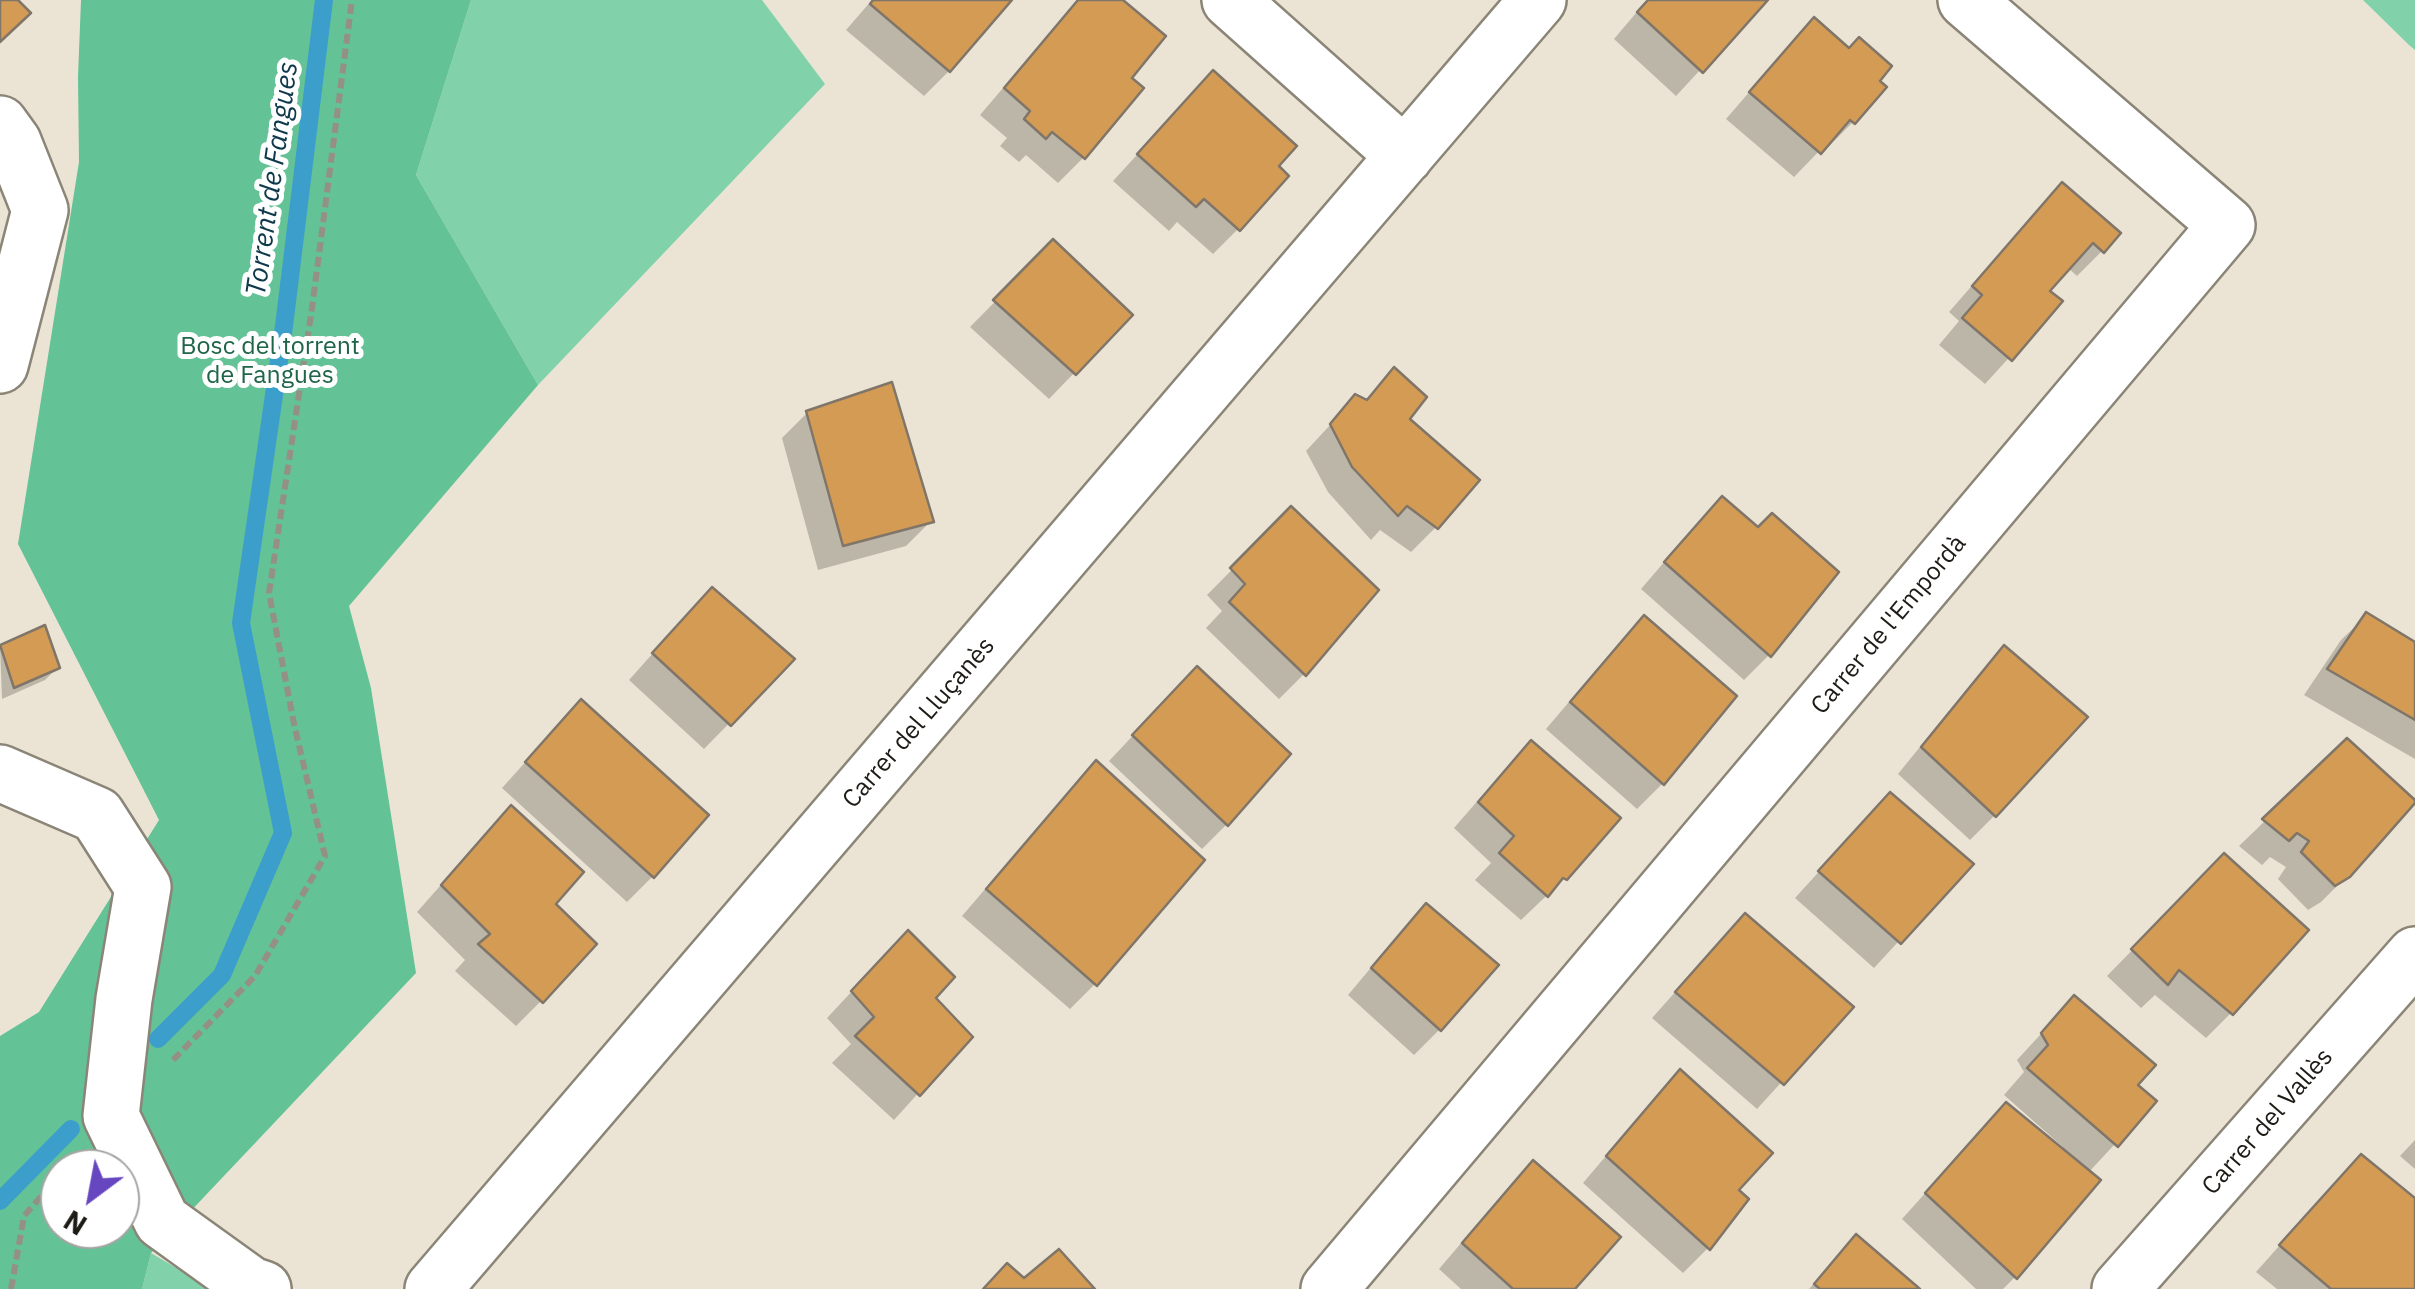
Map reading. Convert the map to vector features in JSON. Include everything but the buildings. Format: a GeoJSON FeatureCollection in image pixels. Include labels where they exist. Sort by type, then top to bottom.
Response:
{"type":"FeatureCollection","features":[{"type":"Feature","properties":{"kind":"street"},"geometry":{"type":"LineString","coordinates":[[1230,0],[1404,156]]}},
{"type":"Feature","properties":{"kind":"street","name":"Carrer del Lluçanès"},"geometry":{"type":"LineString","coordinates":[[433,1289],[1538,0]]}},
{"type":"Feature","properties":{"kind":"street","name":"Carrer de l'Empordà"},"geometry":{"type":"LineString","coordinates":[[1329,1289],[2227,225],[1966,0]]}},
{"type":"Feature","properties":{"kind":"street"},"geometry":{"type":"LineString","coordinates":[[0,124],[13,142],[40,210],[0,365]]}},
{"type":"Feature","properties":{"kind":"street"},"geometry":{"type":"LineString","coordinates":[[0,773],[97,815],[143,887],[124,999],[111,1116],[162,1221],[251,1285],[263,1289]]}},
{"type":"Feature","properties":{"kind":"street","name":"Carrer del Vallès"},"geometry":{"type":"LineString","coordinates":[[2120,1289],[2415,955]]}},
{"type":"Feature","properties":{"kind":"path"},"geometry":{"type":"LineString","coordinates":[[111,1116],[255,976],[325,856],[269,593],[352,0]]}},
{"type":"Feature","properties":{"kind":"path"},"geometry":{"type":"LineString","coordinates":[[11,1289],[24,1216],[40,1198]]}},
{"type":"Feature","properties":{"kind":"green space","name":"Bosc del torrent de Fangues"},"geometry":{"type":"Polygon","coordinates":[[[81,0],[471,0],[416,175],[538,385],[349,606],[371,688],[416,973],[151,1253],[142,1289],[0,1289],[0,1036],[39,1012],[159,820],[18,544],[79,162],[81,0]]]}},
{"type":"Feature","properties":{"kind":"green space"},"geometry":{"type":"Polygon","coordinates":[[[471,0],[762,0],[825,84],[538,385],[416,175],[471,0]]]}},
{"type":"Feature","properties":{"kind":"green space"},"geometry":{"type":"Polygon","coordinates":[[[2363,0],[2415,0],[2415,50],[2409,45],[2363,0]]]}},
{"type":"Feature","properties":{"kind":"green space"},"geometry":{"type":"Polygon","coordinates":[[[151,1253],[212,1289],[142,1289],[151,1253]]]}},
{"type":"Feature","properties":{"kind":"waterway","name":"Torrent de Fangues"},"geometry":{"type":"LineString","coordinates":[[158,1039],[222,975],[283,833],[241,623],[284,326],[324,0]]}},
{"type":"Feature","properties":{"kind":"waterway","name":"Torrent de Fangues"},"geometry":{"type":"LineString","coordinates":[[0,1201],[71,1129]]}}]}
